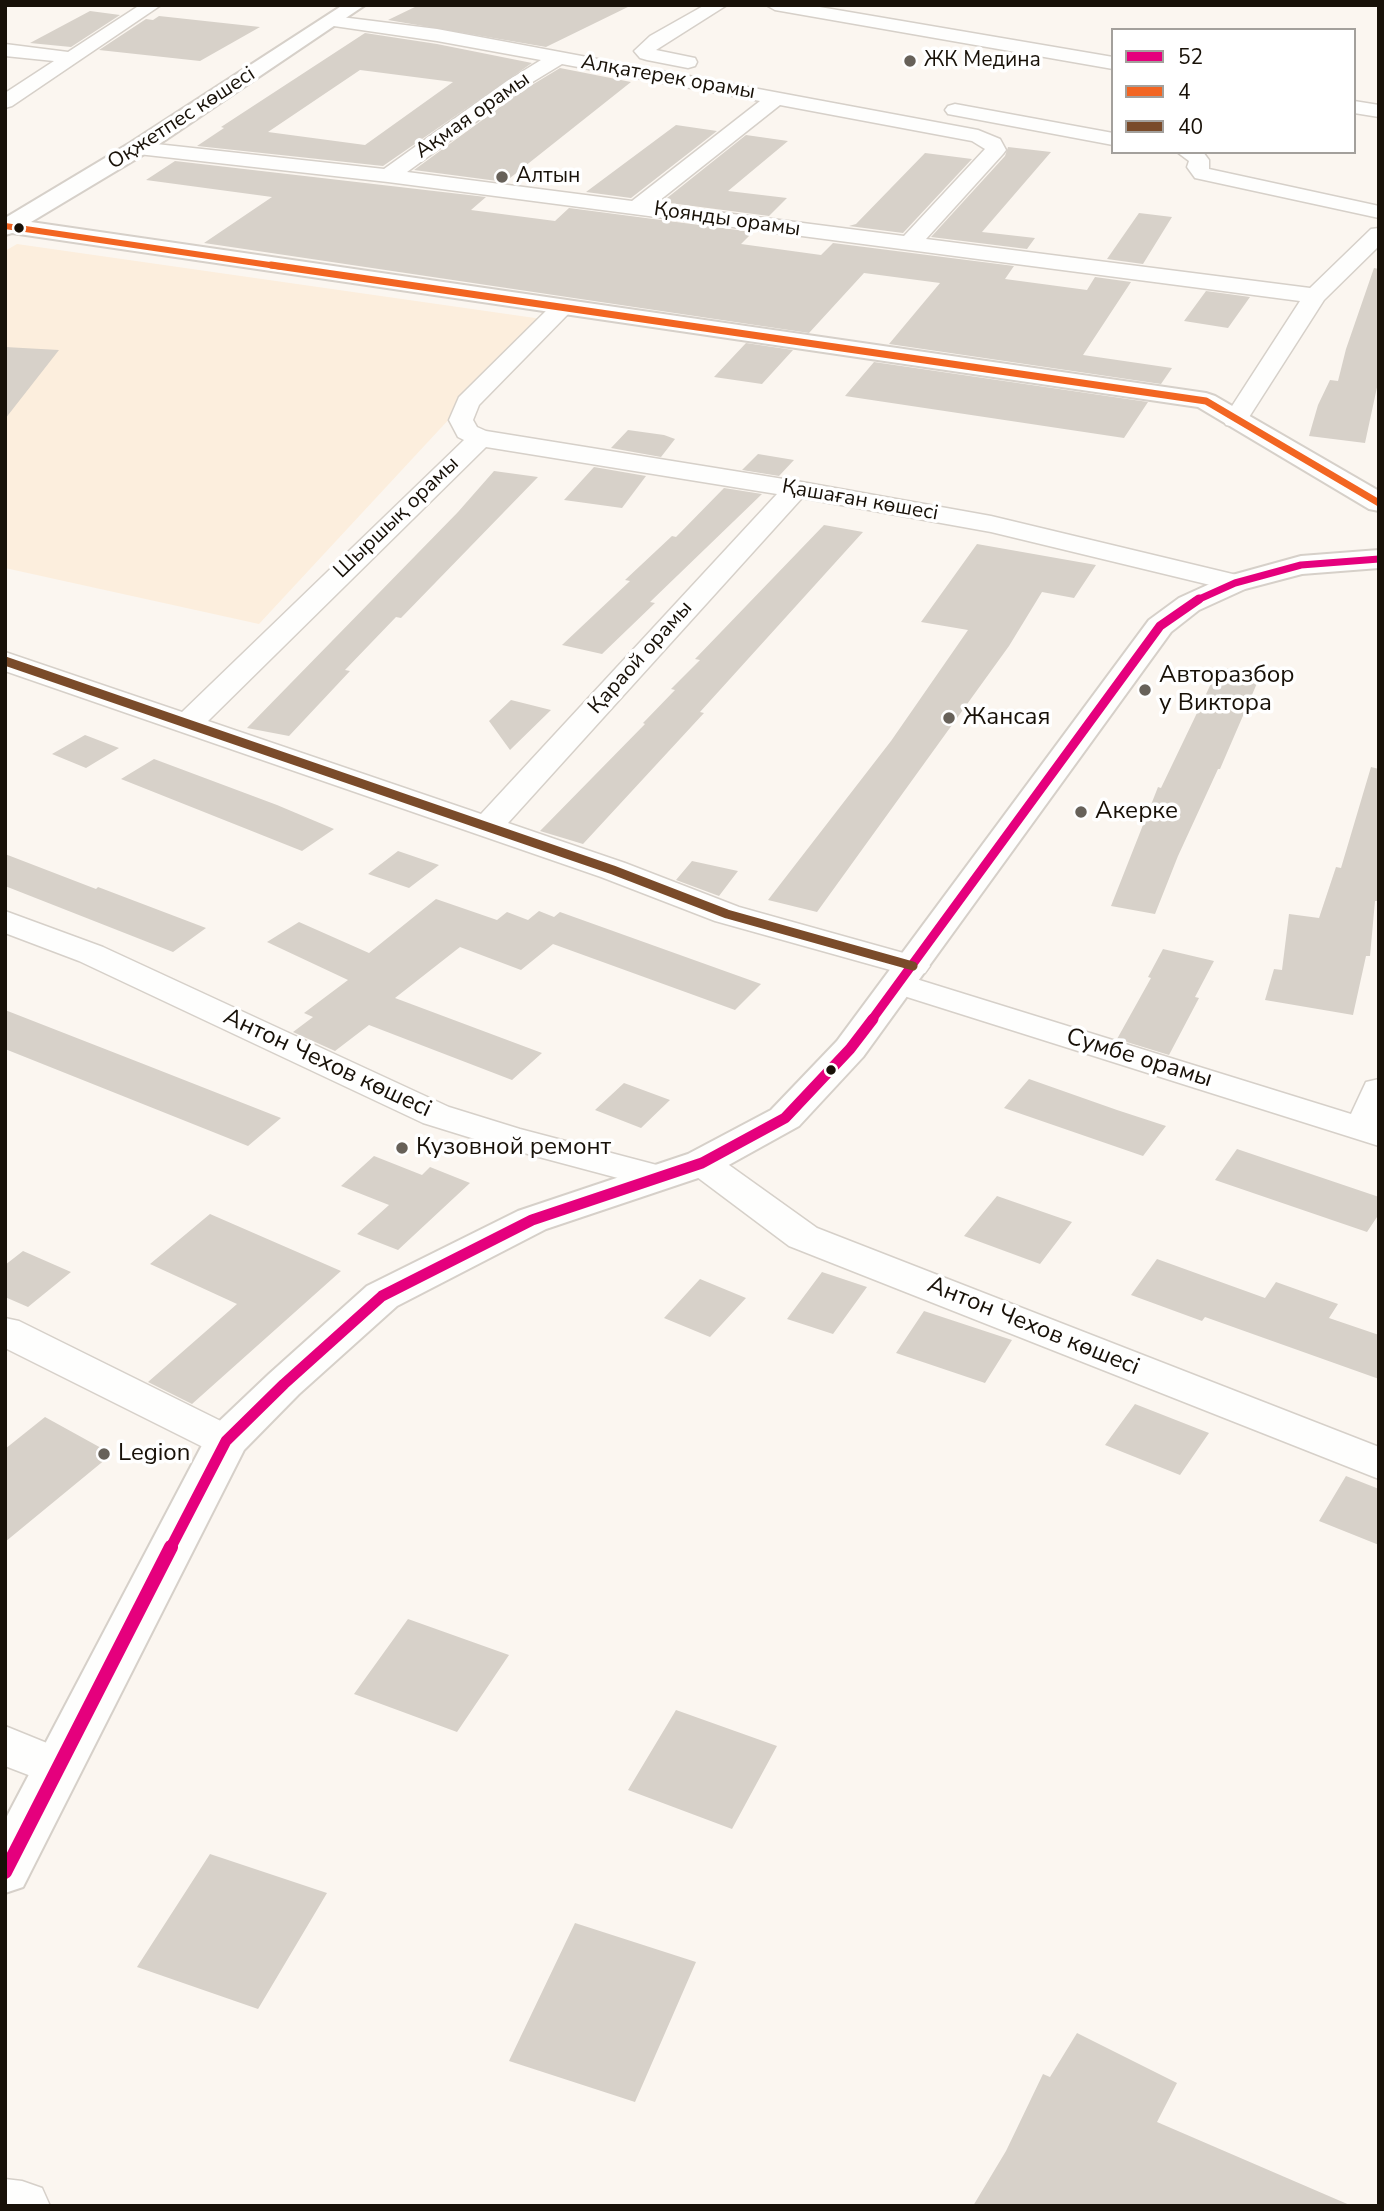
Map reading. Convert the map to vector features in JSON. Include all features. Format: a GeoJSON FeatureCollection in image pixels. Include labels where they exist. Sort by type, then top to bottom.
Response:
{"type":"FeatureCollection","features":[{"type":"Feature","properties":{"kind":"street"},"geometry":{"type":"LineString","coordinates":[[5,102],[152,5]]}},
{"type":"Feature","properties":{"kind":"street","name":"Оқжетпес көшесі"},"geometry":{"type":"LineString","coordinates":[[7,227],[138,148],[356,5]]}},
{"type":"Feature","properties":{"kind":"street"},"geometry":{"type":"LineString","coordinates":[[707,65],[643,51],[718,5]]}},
{"type":"Feature","properties":{"kind":"street"},"geometry":{"type":"LineString","coordinates":[[775,5],[1111,63]]}},
{"type":"Feature","properties":{"kind":"street","name":"Алқатерек орамы"},"geometry":{"type":"LineString","coordinates":[[333,21],[436,35],[978,136],[993,143],[996,150],[909,244]]}},
{"type":"Feature","properties":{"kind":"street"},"geometry":{"type":"LineString","coordinates":[[5,50],[72,58]]}},
{"type":"Feature","properties":{"kind":"street","name":"Ақмая орамы"},"geometry":{"type":"LineString","coordinates":[[388,176],[514,85],[558,58]]}},
{"type":"Feature","properties":{"kind":"street"},"geometry":{"type":"LineString","coordinates":[[637,208],[776,98]]}},
{"type":"Feature","properties":{"kind":"street"},"geometry":{"type":"LineString","coordinates":[[933,106],[1111,139]]}},
{"type":"Feature","properties":{"kind":"street"},"geometry":{"type":"LineString","coordinates":[[1356,107],[1379,111]]}},
{"type":"Feature","properties":{"kind":"street","name":"Қоянды орамы"},"geometry":{"type":"LineString","coordinates":[[138,148],[388,176],[1315,296]]}},
{"type":"Feature","properties":{"kind":"street"},"geometry":{"type":"LineString","coordinates":[[1195,154],[1199,160],[1197,167],[1202,173],[1379,212]]}},
{"type":"Feature","properties":{"kind":"street"},"geometry":{"type":"LineString","coordinates":[[7,227],[1175,394],[1206,401],[1379,503]]}},
{"type":"Feature","properties":{"kind":"street"},"geometry":{"type":"LineString","coordinates":[[1235,420],[1315,296],[1379,234]]}},
{"type":"Feature","properties":{"kind":"street","name":"Шыршық орамы"},"geometry":{"type":"LineString","coordinates":[[187,723],[480,438],[467,432],[461,419],[468,402],[562,308]]}},
{"type":"Feature","properties":{"kind":"street","name":"Қашаған көшесі"},"geometry":{"type":"LineString","coordinates":[[480,438],[796,489],[991,524],[1235,583]]}},
{"type":"Feature","properties":{"kind":"street","name":"Қараой орамы"},"geometry":{"type":"LineString","coordinates":[[487,827],[796,489]]}},
{"type":"Feature","properties":{"kind":"street"},"geometry":{"type":"LineString","coordinates":[[5,1872],[226,1441],[284,1384],[382,1296],[532,1220],[702,1163],[785,1118],[850,1049],[1160,626],[1189,604],[1235,583],[1301,565],[1379,559]]}},
{"type":"Feature","properties":{"kind":"street","name":"Сумбе орамы"},"geometry":{"type":"LineString","coordinates":[[5,662],[613,870],[727,914],[1372,1132]]}},
{"type":"Feature","properties":{"kind":"street","name":"Антон Чехов көшесі"},"geometry":{"type":"LineString","coordinates":[[5,921],[91,954],[436,1115],[507,1138],[659,1177]]}},
{"type":"Feature","properties":{"kind":"street"},"geometry":{"type":"LineString","coordinates":[[1372,1132],[1379,1090]]}},
{"type":"Feature","properties":{"kind":"street","name":"Антон Чехов көшесі"},"geometry":{"type":"LineString","coordinates":[[702,1163],[803,1237],[1379,1464]]}},
{"type":"Feature","properties":{"kind":"street"},"geometry":{"type":"LineString","coordinates":[[5,1331],[226,1441]]}},
{"type":"Feature","properties":{"kind":"street"},"geometry":{"type":"LineString","coordinates":[[5,1745],[57,1767]]}},
{"type":"Feature","properties":{"kind":"street"},"geometry":{"type":"LineString","coordinates":[[5,2204],[22,2206]]}},
{"type":"Feature","properties":{"kind":"shaded area"},"geometry":{"type":"Polygon","coordinates":[[[17,244],[542,319],[259,624],[5,568],[5,251],[17,244]]]}},
{"type":"Feature","properties":{"kind":"building"},"geometry":{"type":"Polygon","coordinates":[[[419,5],[632,5],[546,47],[388,20],[419,5]]]}},
{"type":"Feature","properties":{"kind":"building"},"geometry":{"type":"Polygon","coordinates":[[[90,11],[120,15],[71,47],[30,43],[90,11]]]}},
{"type":"Feature","properties":{"kind":"building"},"geometry":{"type":"Polygon","coordinates":[[[159,16],[260,27],[200,61],[99,50],[146,19],[153,20],[159,16]]]}},
{"type":"Feature","properties":{"kind":"building"},"geometry":{"type":"Polygon","coordinates":[[[365,33],[532,63],[383,166],[197,146],[224,128],[221,127],[365,33]],[[360,70],[268,132],[365,145],[453,82],[360,70]]]}},
{"type":"Feature","properties":{"kind":"building"},"geometry":{"type":"Polygon","coordinates":[[[560,68],[631,82],[505,182],[414,170],[522,91],[560,68]]]}},
{"type":"Feature","properties":{"kind":"building"},"geometry":{"type":"Polygon","coordinates":[[[676,125],[717,131],[631,198],[586,192],[676,125]]]}},
{"type":"Feature","properties":{"kind":"building"},"geometry":{"type":"Polygon","coordinates":[[[746,135],[788,141],[728,191],[787,198],[769,216],[662,202],[746,135]]]}},
{"type":"Feature","properties":{"kind":"building"},"geometry":{"type":"Polygon","coordinates":[[[1008,147],[1051,152],[982,232],[1035,238],[1027,249],[931,237],[1005,156],[1008,147]]]}},
{"type":"Feature","properties":{"kind":"building"},"geometry":{"type":"Polygon","coordinates":[[[925,153],[972,159],[903,233],[849,226],[856,224],[925,153]]]}},
{"type":"Feature","properties":{"kind":"building"},"geometry":{"type":"Polygon","coordinates":[[[175,161],[486,197],[471,210],[555,221],[569,208],[753,232],[741,244],[821,255],[833,243],[1014,266],[1005,279],[1087,290],[1095,277],[1131,282],[1083,355],[1172,368],[1161,384],[889,344],[940,283],[864,273],[809,333],[204,243],[272,197],[146,180],[175,161]]]}},
{"type":"Feature","properties":{"kind":"building"},"geometry":{"type":"Polygon","coordinates":[[[1139,213],[1172,217],[1143,264],[1107,259],[1139,213]]]}},
{"type":"Feature","properties":{"kind":"building"},"geometry":{"type":"Polygon","coordinates":[[[1374,268],[1379,269],[1379,378],[1365,443],[1309,436],[1318,405],[1330,380],[1338,381],[1374,268]]]}},
{"type":"Feature","properties":{"kind":"building"},"geometry":{"type":"Polygon","coordinates":[[[1206,291],[1250,297],[1228,328],[1184,321],[1206,291]]]}},
{"type":"Feature","properties":{"kind":"building"},"geometry":{"type":"Polygon","coordinates":[[[746,343],[793,350],[762,384],[714,377],[746,343]]]}},
{"type":"Feature","properties":{"kind":"building"},"geometry":{"type":"Polygon","coordinates":[[[5,347],[59,350],[5,419],[5,347]]]}},
{"type":"Feature","properties":{"kind":"building"},"geometry":{"type":"Polygon","coordinates":[[[874,362],[1148,402],[1124,438],[845,396],[874,362]]]}},
{"type":"Feature","properties":{"kind":"building"},"geometry":{"type":"Polygon","coordinates":[[[628,430],[675,439],[661,457],[611,448],[628,430]]]}},
{"type":"Feature","properties":{"kind":"building"},"geometry":{"type":"Polygon","coordinates":[[[758,454],[794,460],[779,476],[742,470],[758,454]]]}},
{"type":"Feature","properties":{"kind":"building"},"geometry":{"type":"Polygon","coordinates":[[[594,467],[646,476],[622,508],[564,500],[594,467]]]}},
{"type":"Feature","properties":{"kind":"building"},"geometry":{"type":"Polygon","coordinates":[[[494,471],[538,477],[401,618],[396,617],[345,670],[350,671],[289,736],[247,728],[458,512],[494,471]]]}},
{"type":"Feature","properties":{"kind":"building"},"geometry":{"type":"Polygon","coordinates":[[[724,488],[762,494],[650,602],[655,603],[602,654],[562,645],[630,581],[625,580],[672,536],[676,537],[724,488]]]}},
{"type":"Feature","properties":{"kind":"building"},"geometry":{"type":"Polygon","coordinates":[[[824,525],[863,532],[700,712],[704,713],[583,844],[540,831],[645,724],[643,723],[675,690],[671,689],[700,660],[695,659],[824,525]]]}},
{"type":"Feature","properties":{"kind":"building"},"geometry":{"type":"Polygon","coordinates":[[[977,544],[1096,565],[1074,598],[1042,592],[1009,646],[817,912],[768,900],[891,741],[968,630],[921,622],[977,544]]]}},
{"type":"Feature","properties":{"kind":"building"},"geometry":{"type":"Polygon","coordinates":[[[1219,667],[1261,674],[1220,769],[1178,856],[1155,914],[1111,906],[1158,787],[1161,788],[1219,667]]]}},
{"type":"Feature","properties":{"kind":"building"},"geometry":{"type":"Polygon","coordinates":[[[511,700],[551,710],[510,750],[489,721],[511,700]]]}},
{"type":"Feature","properties":{"kind":"building"},"geometry":{"type":"Polygon","coordinates":[[[85,735],[119,748],[86,768],[52,754],[85,735]]]}},
{"type":"Feature","properties":{"kind":"building"},"geometry":{"type":"Polygon","coordinates":[[[154,759],[334,829],[302,851],[121,779],[154,759]]]}},
{"type":"Feature","properties":{"kind":"building"},"geometry":{"type":"Polygon","coordinates":[[[1371,767],[1379,769],[1379,901],[1375,901],[1370,956],[1366,956],[1353,1015],[1265,1000],[1274,969],[1282,970],[1289,914],[1319,918],[1336,867],[1341,868],[1371,767]]]}},
{"type":"Feature","properties":{"kind":"building"},"geometry":{"type":"Polygon","coordinates":[[[398,851],[439,865],[409,888],[368,874],[398,851]]]}},
{"type":"Feature","properties":{"kind":"building"},"geometry":{"type":"Polygon","coordinates":[[[5,854],[206,928],[173,952],[5,886],[5,854]]]}},
{"type":"Feature","properties":{"kind":"building"},"geometry":{"type":"Polygon","coordinates":[[[692,861],[738,871],[719,896],[676,880],[692,861]]]}},
{"type":"Feature","properties":{"kind":"building"},"geometry":{"type":"Polygon","coordinates":[[[436,899],[497,920],[507,912],[528,920],[539,911],[554,917],[560,912],[761,984],[735,1010],[553,944],[521,970],[460,947],[395,998],[542,1053],[512,1080],[369,1025],[335,1051],[293,1032],[313,1017],[304,1013],[348,980],[267,942],[299,922],[369,953],[436,899]]]}},
{"type":"Feature","properties":{"kind":"building"},"geometry":{"type":"Polygon","coordinates":[[[1163,949],[1214,961],[1195,997],[1199,998],[1169,1055],[1117,1039],[1151,978],[1148,977],[1163,949]]]}},
{"type":"Feature","properties":{"kind":"building"},"geometry":{"type":"Polygon","coordinates":[[[5,1010],[281,1118],[248,1146],[5,1049],[5,1010]]]}},
{"type":"Feature","properties":{"kind":"building"},"geometry":{"type":"Polygon","coordinates":[[[1029,1079],[1166,1126],[1143,1156],[1004,1108],[1029,1079]]]}},
{"type":"Feature","properties":{"kind":"building"},"geometry":{"type":"Polygon","coordinates":[[[624,1083],[670,1100],[641,1128],[595,1110],[624,1083]]]}},
{"type":"Feature","properties":{"kind":"building"},"geometry":{"type":"Polygon","coordinates":[[[1237,1149],[1379,1197],[1379,1214],[1367,1232],[1215,1180],[1237,1149]]]}},
{"type":"Feature","properties":{"kind":"building"},"geometry":{"type":"Polygon","coordinates":[[[374,1156],[422,1175],[430,1167],[470,1183],[398,1250],[357,1234],[389,1205],[341,1186],[374,1156]]]}},
{"type":"Feature","properties":{"kind":"building"},"geometry":{"type":"Polygon","coordinates":[[[997,1196],[1072,1222],[1040,1264],[964,1236],[997,1196]]]}},
{"type":"Feature","properties":{"kind":"building"},"geometry":{"type":"Polygon","coordinates":[[[210,1214],[341,1271],[192,1404],[148,1382],[237,1304],[150,1264],[210,1214]]]}},
{"type":"Feature","properties":{"kind":"building"},"geometry":{"type":"Polygon","coordinates":[[[23,1251],[71,1272],[28,1307],[5,1297],[5,1265],[23,1251]]]}},
{"type":"Feature","properties":{"kind":"building"},"geometry":{"type":"Polygon","coordinates":[[[1157,1259],[1265,1298],[1276,1282],[1338,1304],[1329,1318],[1379,1335],[1379,1379],[1205,1317],[1202,1321],[1131,1295],[1157,1259]]]}},
{"type":"Feature","properties":{"kind":"building"},"geometry":{"type":"Polygon","coordinates":[[[822,1272],[867,1287],[833,1334],[787,1319],[822,1272]]]}},
{"type":"Feature","properties":{"kind":"building"},"geometry":{"type":"Polygon","coordinates":[[[700,1279],[746,1298],[710,1337],[664,1318],[700,1279]]]}},
{"type":"Feature","properties":{"kind":"building"},"geometry":{"type":"Polygon","coordinates":[[[924,1311],[1012,1340],[985,1383],[896,1353],[924,1311]]]}},
{"type":"Feature","properties":{"kind":"building"},"geometry":{"type":"Polygon","coordinates":[[[1135,1404],[1209,1433],[1180,1475],[1105,1445],[1135,1404]]]}},
{"type":"Feature","properties":{"kind":"building"},"geometry":{"type":"Polygon","coordinates":[[[45,1417],[112,1454],[5,1542],[5,1449],[45,1417]]]}},
{"type":"Feature","properties":{"kind":"building"},"geometry":{"type":"Polygon","coordinates":[[[1346,1476],[1379,1489],[1379,1545],[1319,1521],[1346,1476]]]}},
{"type":"Feature","properties":{"kind":"building"},"geometry":{"type":"Polygon","coordinates":[[[408,1619],[509,1655],[457,1732],[354,1694],[408,1619]]]}},
{"type":"Feature","properties":{"kind":"building"},"geometry":{"type":"Polygon","coordinates":[[[676,1710],[777,1746],[732,1829],[628,1790],[676,1710]]]}},
{"type":"Feature","properties":{"kind":"building"},"geometry":{"type":"Polygon","coordinates":[[[210,1854],[327,1893],[258,2009],[137,1967],[210,1854]]]}},
{"type":"Feature","properties":{"kind":"building"},"geometry":{"type":"Polygon","coordinates":[[[575,1923],[696,1962],[635,2102],[509,2061],[575,1923]]]}},
{"type":"Feature","properties":{"kind":"building"},"geometry":{"type":"Polygon","coordinates":[[[1077,2033],[1177,2083],[1157,2122],[1352,2206],[973,2206],[1006,2151],[1043,2074],[1050,2077],[1077,2033]]]}},
{"type":"Feature","properties":{"kind":"transit line","name":"4"},"geometry":{"type":"LineString","coordinates":[[5,226],[1206,401],[1379,503]]}},
{"type":"Feature","properties":{"kind":"transit line","name":"52"},"geometry":{"type":"LineString","coordinates":[[5,1872],[226,1441],[284,1384],[382,1296],[532,1220],[702,1163],[785,1118],[850,1049],[1160,626],[1189,604],[1235,583],[1301,565],[1379,559]]}},
{"type":"Feature","properties":{"kind":"transit line","name":"40"},"geometry":{"type":"LineString","coordinates":[[5,661],[613,870],[727,914],[913,966]]}},
{"type":"Feature","properties":{"kind":"place","name":"ЖК Медина"},"geometry":{"type":"Point","coordinates":[910,61]}},
{"type":"Feature","properties":{"kind":"place","name":"Алтын"},"geometry":{"type":"Point","coordinates":[502,177]}},
{"type":"Feature","properties":{"kind":"place","name":"Авторазбор у Виктора"},"geometry":{"type":"Point","coordinates":[1145,690]}},
{"type":"Feature","properties":{"kind":"place","name":"Жансая"},"geometry":{"type":"Point","coordinates":[949,718]}},
{"type":"Feature","properties":{"kind":"place","name":"Акерке"},"geometry":{"type":"Point","coordinates":[1081,812]}},
{"type":"Feature","properties":{"kind":"place","name":"Кузовной ремонт"},"geometry":{"type":"Point","coordinates":[402,1148]}},
{"type":"Feature","properties":{"kind":"place","name":"Legion"},"geometry":{"type":"Point","coordinates":[104,1454]}}]}
